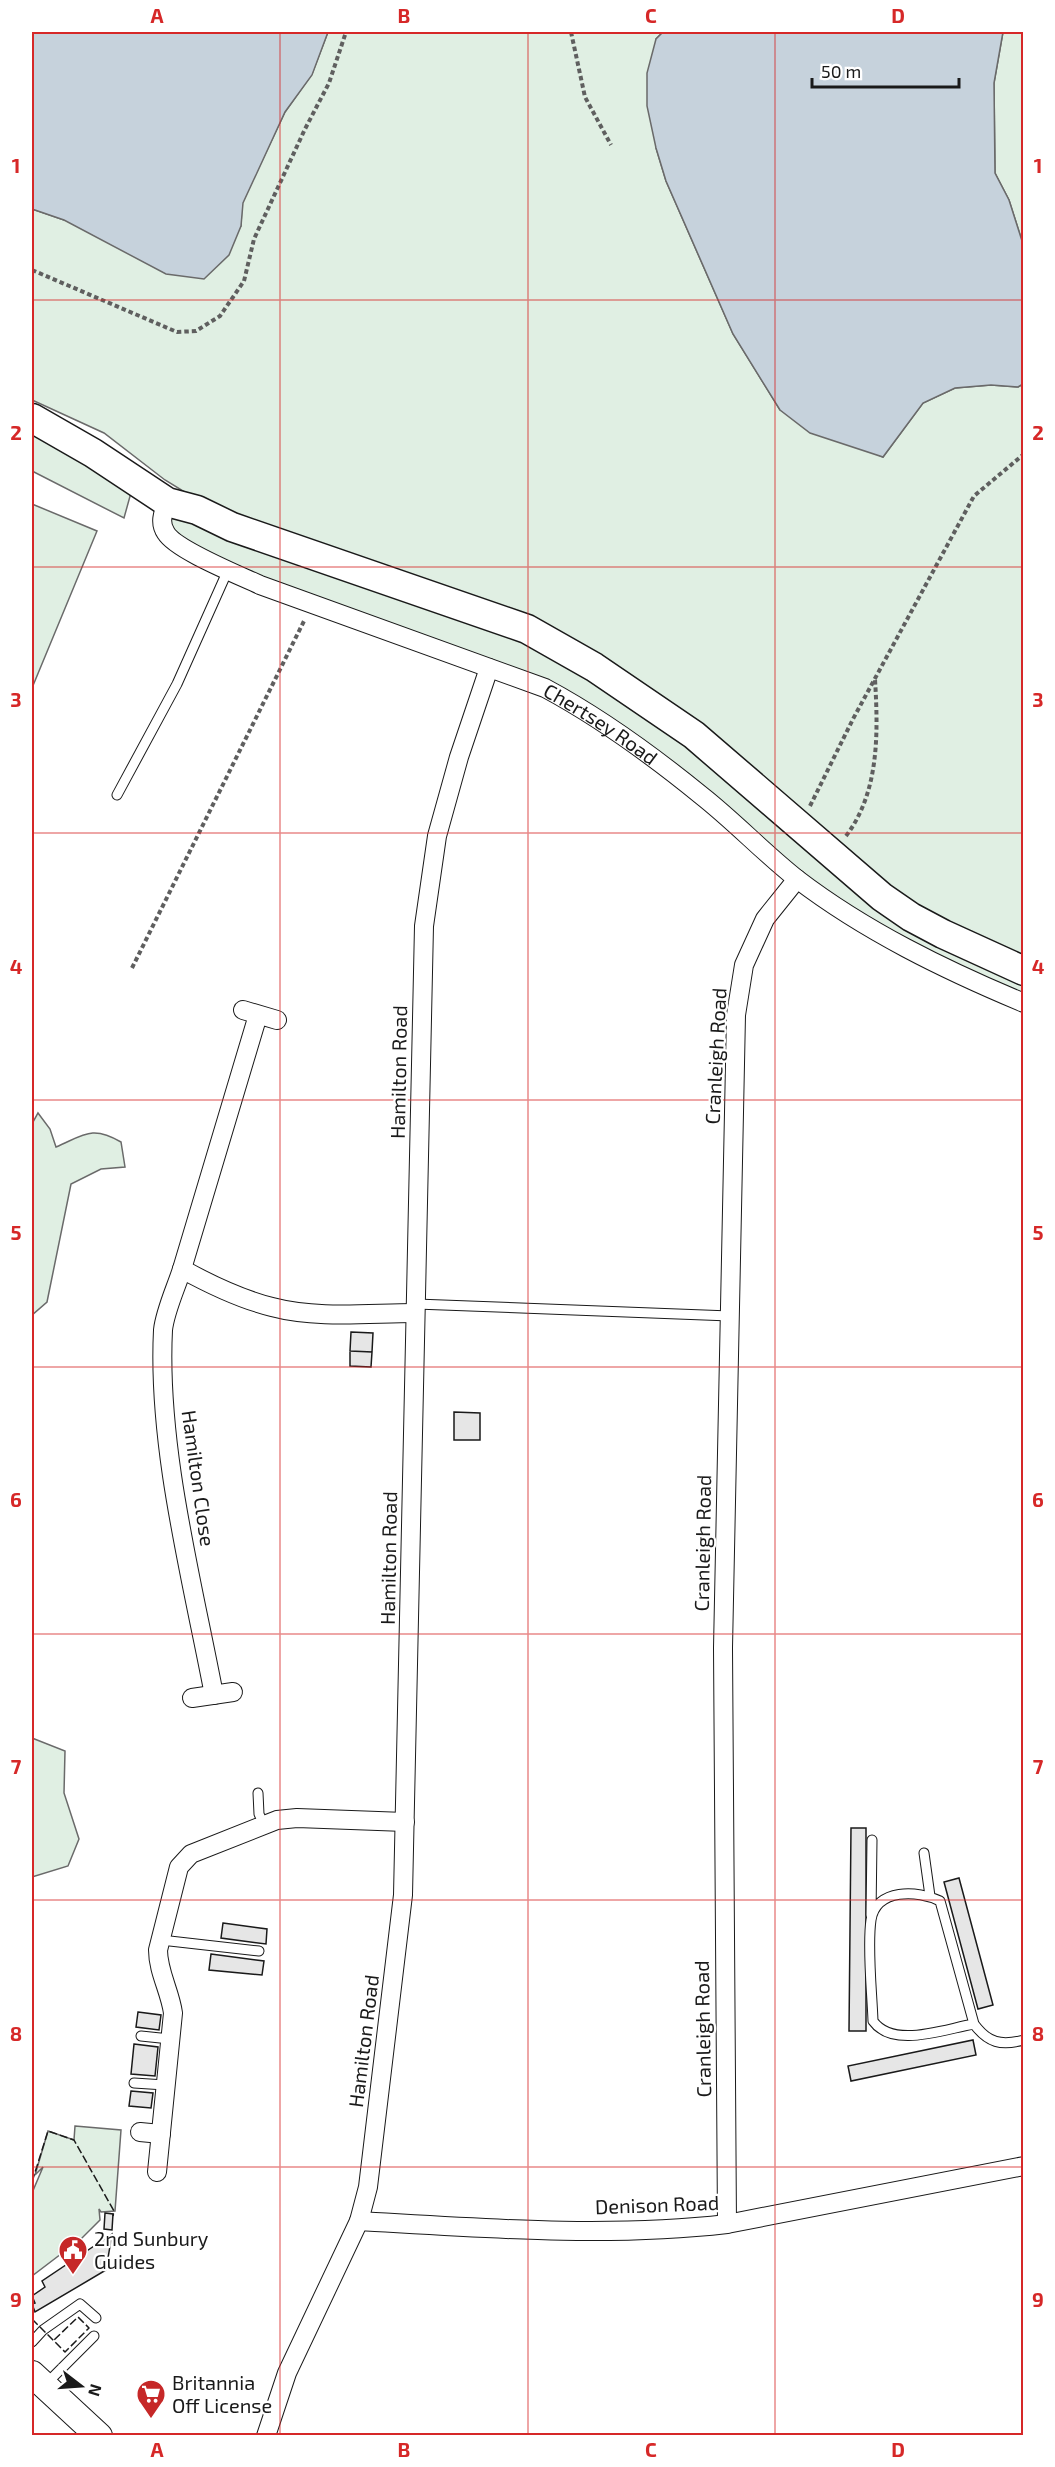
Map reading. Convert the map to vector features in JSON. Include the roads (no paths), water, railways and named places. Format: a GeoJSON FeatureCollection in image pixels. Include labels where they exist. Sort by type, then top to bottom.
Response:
{"type":"FeatureCollection","features":[{"type":"Feature","properties":{"kind":"main road"},"geometry":{"type":"LineString","coordinates":[[32,418],[93,453],[167,502],[197,510],[232,527],[527,629],[594,667],[664,712],[882,897],[911,917],[1023,971]]}},
{"type":"Feature","properties":{"kind":"street","name":"Chertsey Road"},"geometry":{"type":"LineString","coordinates":[[167,502],[162,523],[172,541],[228,570],[312,604],[545,688],[611,728],[702,796],[797,879],[844,912],[962,977],[1023,1003]]}},
{"type":"Feature","properties":{"kind":"street","name":"Hamilton Road"},"geometry":{"type":"LineString","coordinates":[[266,2436],[287,2373],[359,2221],[368,2187],[403,1895],[424,926],[437,836],[459,757],[489,668]]}},
{"type":"Feature","properties":{"kind":"street","name":"Cranleigh Road"},"geometry":{"type":"LineString","coordinates":[[727,2224],[723,1648],[736,1015],[744,965],[765,919],[797,879]]}},
{"type":"Feature","properties":{"kind":"street","name":"Hamilton Close"},"geometry":{"type":"LineString","coordinates":[[214,1695],[177,1498],[166,1413],[163,1328],[182,1269],[250,1012],[277,1020]]}},
{"type":"Feature","properties":{"kind":"street"},"geometry":{"type":"LineString","coordinates":[[182,1269],[235,1296],[273,1308],[307,1313],[416,1309]]}},
{"type":"Feature","properties":{"kind":"street"},"geometry":{"type":"LineString","coordinates":[[192,1698],[233,1692]]}},
{"type":"Feature","properties":{"kind":"street"},"geometry":{"type":"LineString","coordinates":[[158,2172],[173,2013],[170,1995],[158,1963],[178,1867],[191,1854],[264,1825],[297,1818],[405,1822]]}},
{"type":"Feature","properties":{"kind":"street"},"geometry":{"type":"LineString","coordinates":[[140,2132],[161,2134]]}},
{"type":"Feature","properties":{"kind":"street","name":"Denison Road"},"geometry":{"type":"LineString","coordinates":[[359,2221],[544,2229],[688,2228],[727,2224],[1023,2166]]}},
{"type":"Feature","properties":{"kind":"street"},"geometry":{"type":"LineString","coordinates":[[38,2380],[99,2436]]}},
{"type":"Feature","properties":{"kind":"lane"},"geometry":{"type":"LineString","coordinates":[[117,795],[177,684],[228,570]]}},
{"type":"Feature","properties":{"kind":"lane"},"geometry":{"type":"LineString","coordinates":[[416,1309],[730,1316]]}},
{"type":"Feature","properties":{"kind":"lane"},"geometry":{"type":"LineString","coordinates":[[258,1793],[259,1814],[264,1825]]}},
{"type":"Feature","properties":{"kind":"lane"},"geometry":{"type":"LineString","coordinates":[[872,1840],[873,2021],[878,2029],[898,2037],[974,2024]]}},
{"type":"Feature","properties":{"kind":"lane"},"geometry":{"type":"LineString","coordinates":[[924,1853],[930,1896]]}},
{"type":"Feature","properties":{"kind":"lane"},"geometry":{"type":"LineString","coordinates":[[872,1918],[880,1902],[899,1893],[930,1896],[940,1901],[974,2024],[981,2034],[999,2044],[1023,2040]]}},
{"type":"Feature","properties":{"kind":"lane"},"geometry":{"type":"LineString","coordinates":[[161,1940],[259,1951]]}},
{"type":"Feature","properties":{"kind":"lane"},"geometry":{"type":"LineString","coordinates":[[141,2036],[170,2039]]}},
{"type":"Feature","properties":{"kind":"lane"},"geometry":{"type":"LineString","coordinates":[[134,2083],[165,2085]]}},
{"type":"Feature","properties":{"kind":"lane"},"geometry":{"type":"LineString","coordinates":[[32,2342],[43,2330],[80,2304],[96,2318]]}},
{"type":"Feature","properties":{"kind":"lane"},"geometry":{"type":"LineString","coordinates":[[38,2380],[94,2336]]}},
{"type":"Feature","properties":{"kind":"place","name":"2nd Sunbury Guides"},"geometry":{"type":"Point","coordinates":[73,2276]}},
{"type":"Feature","properties":{"kind":"place","name":"Britannia Off License"},"geometry":{"type":"Point","coordinates":[151,2420]}}]}
